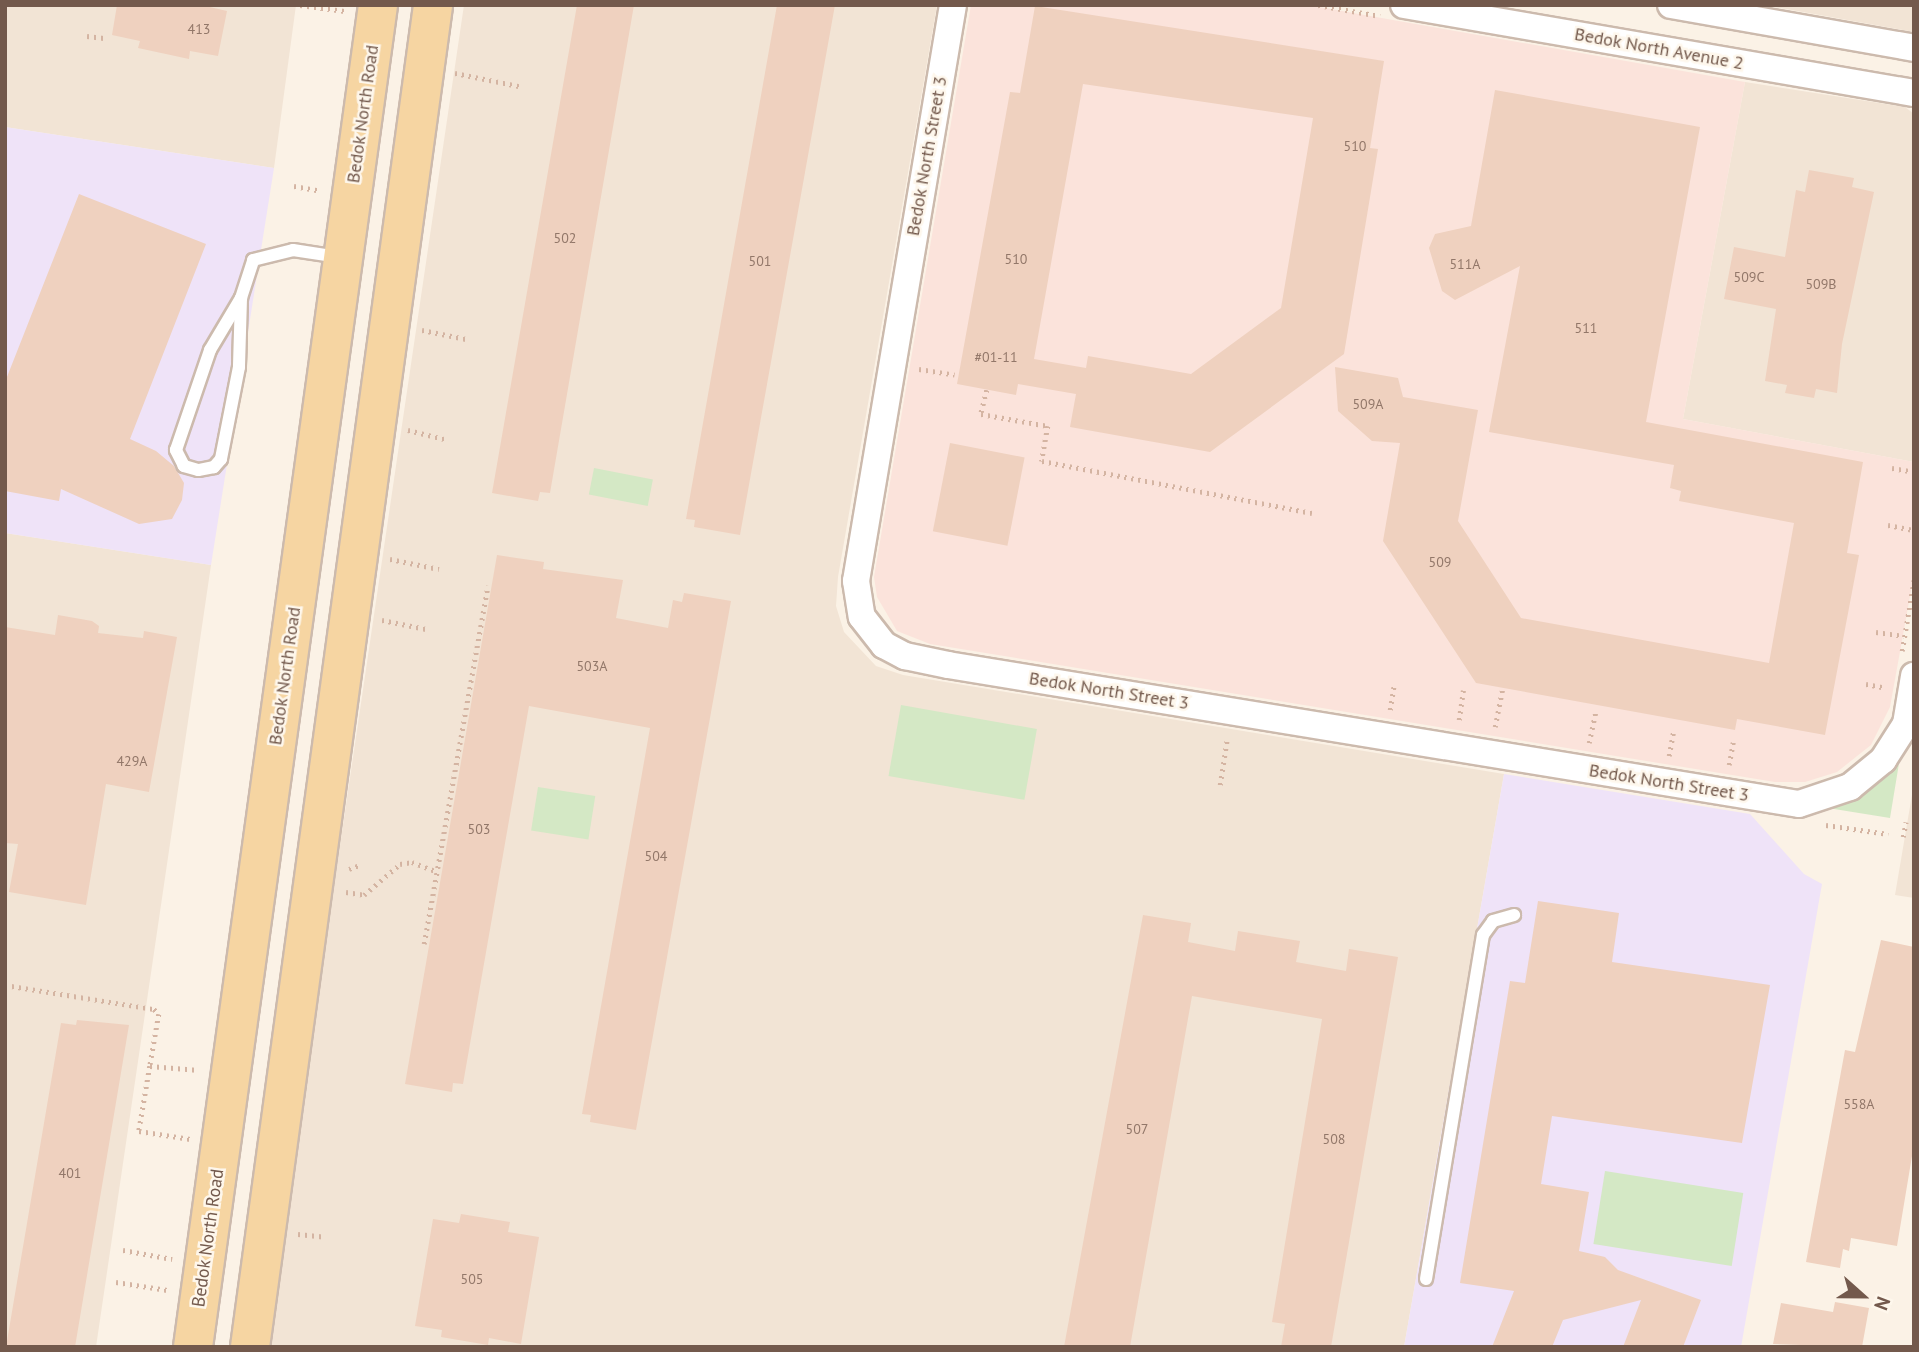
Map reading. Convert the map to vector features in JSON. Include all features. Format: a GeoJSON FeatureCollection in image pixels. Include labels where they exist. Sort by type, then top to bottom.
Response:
{"type":"FeatureCollection","features":[{"type":"Feature","properties":{"kind":"main road"},"geometry":{"type":"LineString","coordinates":[[250,1347],[433,5]]}},
{"type":"Feature","properties":{"kind":"main road","name":"Bedok North Road"},"geometry":{"type":"LineString","coordinates":[[193,1347],[342,257],[361,8]]}},
{"type":"Feature","properties":{"kind":"street","name":"Bedok North Street 3"},"geometry":{"type":"LineString","coordinates":[[953,5],[857,569],[855,591],[862,617],[884,645],[905,656],[1799,804],[1850,787],[1883,760],[1906,724],[1907,669]]}},
{"type":"Feature","properties":{"kind":"street","name":"Bedok North Avenue 2"},"geometry":{"type":"LineString","coordinates":[[1404,5],[1914,93]]}},
{"type":"Feature","properties":{"kind":"street"},"geometry":{"type":"LineString","coordinates":[[1671,5],[1914,48]]}},
{"type":"Feature","properties":{"kind":"lane"},"geometry":{"type":"LineString","coordinates":[[241,298],[239,367],[222,459],[214,467],[198,470],[184,466],[176,450],[210,350],[241,298],[253,260],[265,254],[293,250],[342,257]]}},
{"type":"Feature","properties":{"kind":"lane"},"geometry":{"type":"LineString","coordinates":[[1426,1279],[1483,935],[1493,921],[1514,915]]}},
{"type":"Feature","properties":{"kind":"path"},"geometry":{"type":"LineString","coordinates":[[300,5],[361,8]]}},
{"type":"Feature","properties":{"kind":"path"},"geometry":{"type":"LineString","coordinates":[[88,36],[104,38]]}},
{"type":"Feature","properties":{"kind":"path"},"geometry":{"type":"LineString","coordinates":[[454,73],[523,87]]}},
{"type":"Feature","properties":{"kind":"path"},"geometry":{"type":"LineString","coordinates":[[416,329],[466,339]]}},
{"type":"Feature","properties":{"kind":"path"},"geometry":{"type":"LineString","coordinates":[[908,367],[955,375]]}},
{"type":"Feature","properties":{"kind":"path"},"geometry":{"type":"LineString","coordinates":[[986,390],[981,414],[1048,426],[1042,461],[1312,513]]}},
{"type":"Feature","properties":{"kind":"path"},"geometry":{"type":"LineString","coordinates":[[401,429],[448,440]]}},
{"type":"Feature","properties":{"kind":"path"},"geometry":{"type":"LineString","coordinates":[[1892,468],[1914,472]]}},
{"type":"Feature","properties":{"kind":"path"},"geometry":{"type":"LineString","coordinates":[[1888,524],[1914,530]]}},
{"type":"Feature","properties":{"kind":"path"},"geometry":{"type":"LineString","coordinates":[[383,558],[439,569]]}},
{"type":"Feature","properties":{"kind":"path"},"geometry":{"type":"LineString","coordinates":[[1907,669],[1904,636],[1914,579]]}},
{"type":"Feature","properties":{"kind":"path"},"geometry":{"type":"LineString","coordinates":[[424,944],[488,586]]}},
{"type":"Feature","properties":{"kind":"path"},"geometry":{"type":"LineString","coordinates":[[376,619],[426,629]]}},
{"type":"Feature","properties":{"kind":"path"},"geometry":{"type":"LineString","coordinates":[[1876,632],[1904,636]]}},
{"type":"Feature","properties":{"kind":"path"},"geometry":{"type":"LineString","coordinates":[[1390,709],[1394,684]]}},
{"type":"Feature","properties":{"kind":"path"},"geometry":{"type":"LineString","coordinates":[[1866,684],[1880,687]]}},
{"type":"Feature","properties":{"kind":"path"},"geometry":{"type":"LineString","coordinates":[[1460,719],[1464,690]]}},
{"type":"Feature","properties":{"kind":"path"},"geometry":{"type":"LineString","coordinates":[[1493,738],[1502,690]]}},
{"type":"Feature","properties":{"kind":"path"},"geometry":{"type":"LineString","coordinates":[[1220,785],[1232,710]]}},
{"type":"Feature","properties":{"kind":"path"},"geometry":{"type":"LineString","coordinates":[[1587,753],[1596,710]]}},
{"type":"Feature","properties":{"kind":"path"},"geometry":{"type":"LineString","coordinates":[[1670,754],[1674,729]]}},
{"type":"Feature","properties":{"kind":"path"},"geometry":{"type":"LineString","coordinates":[[1729,765],[1733,742]]}},
{"type":"Feature","properties":{"kind":"path"},"geometry":{"type":"LineString","coordinates":[[1903,837],[1906,822]]}},
{"type":"Feature","properties":{"kind":"path"},"geometry":{"type":"LineString","coordinates":[[354,893],[364,895],[376,888],[400,864],[412,862],[436,871]]}},
{"type":"Feature","properties":{"kind":"path"},"geometry":{"type":"LineString","coordinates":[[5,985],[154,1009],[159,1014],[139,1131],[197,1140]]}},
{"type":"Feature","properties":{"kind":"path"},"geometry":{"type":"LineString","coordinates":[[150,1066],[206,1071]]}},
{"type":"Feature","properties":{"kind":"path"},"geometry":{"type":"LineString","coordinates":[[123,1250],[181,1261]]}},
{"type":"Feature","properties":{"kind":"path"},"geometry":{"type":"LineString","coordinates":[[116,1282],[177,1292]]}},
{"type":"Feature","properties":{"kind":"shaded area"},"geometry":{"type":"Polygon","coordinates":[[[5,5],[296,5],[274,168],[5,127],[5,5]]]}},
{"type":"Feature","properties":{"kind":"shaded area"},"geometry":{"type":"Polygon","coordinates":[[[464,5],[937,5],[838,577],[836,606],[844,632],[876,666],[903,675],[1504,774],[1404,1347],[266,1347],[464,5]]]}},
{"type":"Feature","properties":{"kind":"shaded area"},"geometry":{"type":"Polygon","coordinates":[[[971,5],[1308,5],[1745,82],[1683,419],[1914,462],[1914,574],[1890,707],[1871,745],[1837,772],[1805,782],[1775,782],[930,644],[897,631],[877,597],[874,577],[971,5]]]}},
{"type":"Feature","properties":{"kind":"shaded area"},"geometry":{"type":"Polygon","coordinates":[[[1764,5],[1914,5],[1914,32],[1764,5]]]}},
{"type":"Feature","properties":{"kind":"shaded area"},"geometry":{"type":"Polygon","coordinates":[[[1745,82],[1905,107],[1914,114],[1914,462],[1683,419],[1745,82]]]}},
{"type":"Feature","properties":{"kind":"shaded area"},"geometry":{"type":"Polygon","coordinates":[[[5,127],[274,168],[211,565],[5,533],[5,127]]]}},
{"type":"Feature","properties":{"kind":"shaded area"},"geometry":{"type":"Polygon","coordinates":[[[5,533],[211,565],[96,1347],[5,1347],[5,533]]]}},
{"type":"Feature","properties":{"kind":"shaded area"},"geometry":{"type":"Polygon","coordinates":[[[1504,774],[1750,814],[1804,874],[1822,884],[1741,1347],[1404,1347],[1504,774]]]}},
{"type":"Feature","properties":{"kind":"shaded area"},"geometry":{"type":"Polygon","coordinates":[[[1914,783],[1914,898],[1895,895],[1914,783]]]}},
{"type":"Feature","properties":{"kind":"green space"},"geometry":{"type":"Polygon","coordinates":[[[594,468],[653,479],[648,506],[589,495],[594,468]]]}},
{"type":"Feature","properties":{"kind":"green space"},"geometry":{"type":"Polygon","coordinates":[[[901,705],[1037,729],[1024,800],[888,776],[901,705]]]}},
{"type":"Feature","properties":{"kind":"green space"},"geometry":{"type":"Polygon","coordinates":[[[1905,727],[1890,818],[1803,804],[1820,800],[1905,727]]]}},
{"type":"Feature","properties":{"kind":"green space"},"geometry":{"type":"Polygon","coordinates":[[[538,787],[595,796],[588,840],[531,830],[538,787]]]}},
{"type":"Feature","properties":{"kind":"green space"},"geometry":{"type":"Polygon","coordinates":[[[1605,1171],[1743,1193],[1732,1266],[1593,1244],[1605,1171]]]}},
{"type":"Feature","properties":{"kind":"building"},"geometry":{"type":"Polygon","coordinates":[[[117,5],[201,5],[227,11],[218,56],[190,51],[189,59],[138,48],[140,41],[112,35],[117,5]]]}},
{"type":"Feature","properties":{"kind":"building"},"geometry":{"type":"Polygon","coordinates":[[[577,5],[634,5],[550,493],[540,492],[538,501],[492,493],[577,5]]]}},
{"type":"Feature","properties":{"kind":"building"},"geometry":{"type":"Polygon","coordinates":[[[777,5],[835,5],[740,535],[694,527],[695,520],[686,519],[777,5]]]}},
{"type":"Feature","properties":{"kind":"building"},"geometry":{"type":"Polygon","coordinates":[[[1035,6],[1384,61],[1370,148],[1378,149],[1344,354],[1210,452],[1070,427],[1076,394],[1018,384],[1016,395],[957,384],[1010,92],[1020,93],[1035,6]],[[1083,84],[1034,359],[1086,368],[1088,356],[1191,374],[1281,308],[1313,118],[1083,84]]]}},
{"type":"Feature","properties":{"kind":"building"},"geometry":{"type":"Polygon","coordinates":[[[1495,90],[1700,127],[1646,422],[1863,462],[1847,553],[1859,555],[1825,735],[1737,719],[1735,730],[1476,683],[1383,541],[1400,443],[1372,441],[1338,411],[1335,367],[1398,378],[1403,397],[1478,410],[1458,521],[1521,618],[1769,663],[1794,523],[1679,501],[1681,491],[1670,488],[1674,465],[1489,432],[1520,266],[1455,300],[1442,291],[1429,248],[1435,234],[1471,226],[1495,90]]]}},
{"type":"Feature","properties":{"kind":"building"},"geometry":{"type":"Polygon","coordinates":[[[1809,170],[1854,178],[1852,187],[1874,192],[1842,344],[1837,393],[1816,389],[1814,398],[1785,393],[1787,385],[1765,381],[1776,309],[1724,299],[1734,247],[1785,257],[1796,190],[1805,192],[1809,170]]]}},
{"type":"Feature","properties":{"kind":"building"},"geometry":{"type":"Polygon","coordinates":[[[79,194],[206,244],[130,439],[156,451],[174,466],[184,483],[182,500],[172,519],[139,524],[61,489],[59,501],[5,491],[5,382],[79,194]]]}},
{"type":"Feature","properties":{"kind":"building"},"geometry":{"type":"Polygon","coordinates":[[[950,443],[1025,458],[1007,546],[933,531],[950,443]]]}},
{"type":"Feature","properties":{"kind":"building"},"geometry":{"type":"Polygon","coordinates":[[[497,555],[544,562],[543,569],[623,580],[616,618],[668,628],[673,600],[682,602],[684,593],[731,601],[636,1130],[590,1122],[591,1115],[582,1114],[650,728],[529,706],[463,1084],[453,1083],[452,1092],[405,1084],[497,555]]]}},
{"type":"Feature","properties":{"kind":"building"},"geometry":{"type":"Polygon","coordinates":[[[58,615],[92,621],[99,626],[98,633],[143,638],[144,631],[177,637],[149,792],[106,784],[86,905],[9,892],[18,844],[5,843],[5,627],[55,635],[58,615]]]}},
{"type":"Feature","properties":{"kind":"building"},"geometry":{"type":"Polygon","coordinates":[[[1538,901],[1619,913],[1612,962],[1770,985],[1742,1143],[1552,1116],[1541,1184],[1589,1192],[1579,1251],[1605,1257],[1618,1270],[1701,1300],[1683,1347],[1623,1347],[1641,1300],[1563,1320],[1552,1347],[1492,1347],[1514,1291],[1460,1283],[1510,981],[1525,983],[1538,901]]]}},
{"type":"Feature","properties":{"kind":"building"},"geometry":{"type":"Polygon","coordinates":[[[1143,915],[1191,923],[1188,942],[1235,951],[1238,931],[1300,941],[1296,962],[1346,971],[1349,949],[1398,957],[1331,1347],[1281,1347],[1285,1324],[1272,1322],[1322,1019],[1192,996],[1130,1347],[1064,1347],[1143,915]]]}},
{"type":"Feature","properties":{"kind":"building"},"geometry":{"type":"Polygon","coordinates":[[[1881,940],[1914,947],[1914,1144],[1897,1246],[1851,1238],[1849,1251],[1843,1249],[1840,1268],[1806,1262],[1845,1050],[1855,1052],[1881,940]]]}},
{"type":"Feature","properties":{"kind":"building"},"geometry":{"type":"Polygon","coordinates":[[[77,1020],[129,1025],[75,1347],[6,1347],[61,1023],[76,1025],[77,1020]]]}},
{"type":"Feature","properties":{"kind":"building"},"geometry":{"type":"Polygon","coordinates":[[[461,1214],[510,1222],[508,1232],[539,1237],[521,1344],[489,1338],[488,1345],[441,1337],[442,1330],[415,1326],[433,1219],[459,1223],[461,1214]]]}},
{"type":"Feature","properties":{"kind":"building"},"geometry":{"type":"Polygon","coordinates":[[[1835,1302],[1869,1308],[1862,1347],[1773,1344],[1781,1303],[1833,1312],[1835,1302]]]}}]}
